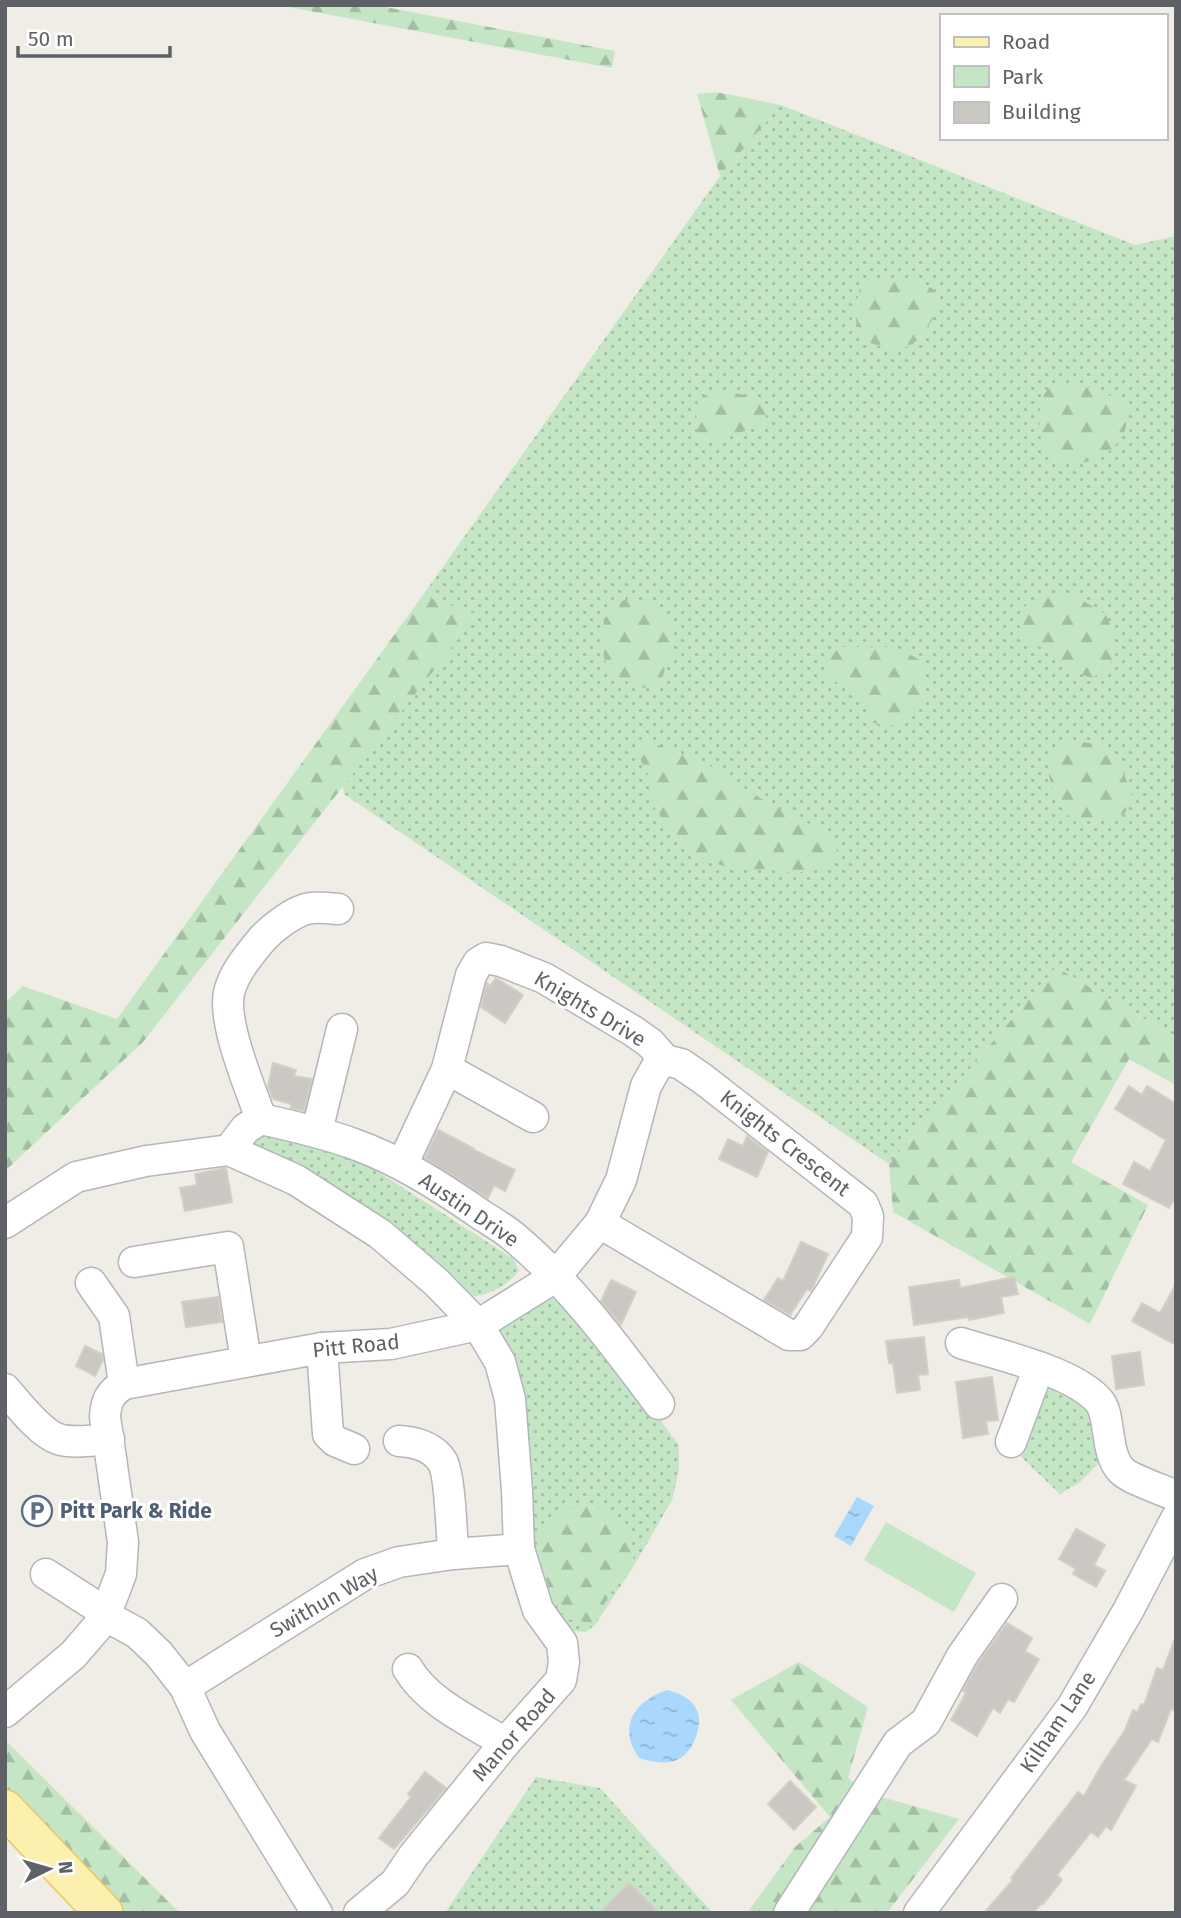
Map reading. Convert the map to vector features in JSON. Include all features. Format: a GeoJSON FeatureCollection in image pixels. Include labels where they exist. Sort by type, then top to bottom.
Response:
{"type":"FeatureCollection","features":[{"type":"Feature","properties":{"kind":"main road"},"geometry":{"type":"LineString","coordinates":[[5,1809],[104,1913]]}},
{"type":"Feature","properties":{"kind":"street"},"geometry":{"type":"LineString","coordinates":[[5,1223],[76,1177],[146,1161],[229,1150],[246,1128],[261,1119],[229,1018],[229,992],[239,968],[265,936],[292,916],[309,908],[338,909]]}},
{"type":"Feature","properties":{"kind":"street","name":"Knights Drive"},"geometry":{"type":"LineString","coordinates":[[402,1165],[447,1069],[471,975],[478,963],[486,958],[544,978],[650,1042],[665,1060]]}},
{"type":"Feature","properties":{"kind":"street"},"geometry":{"type":"LineString","coordinates":[[317,1131],[342,1029]]}},
{"type":"Feature","properties":{"kind":"street","name":"Pitt Road"},"geometry":{"type":"LineString","coordinates":[[124,1384],[322,1348],[391,1344],[478,1325],[555,1277],[600,1223],[621,1180],[646,1086],[656,1068],[665,1060]]}},
{"type":"Feature","properties":{"kind":"street","name":"Knights Crescent"},"geometry":{"type":"LineString","coordinates":[[600,1223],[789,1335],[800,1335],[808,1327],[867,1237],[868,1216],[863,1204],[703,1079],[681,1064],[665,1060]]}},
{"type":"Feature","properties":{"kind":"street"},"geometry":{"type":"LineString","coordinates":[[447,1069],[533,1117]]}},
{"type":"Feature","properties":{"kind":"street","name":"Austin Drive"},"geometry":{"type":"LineString","coordinates":[[261,1119],[317,1131],[358,1145],[402,1165],[456,1197],[515,1238],[555,1277],[618,1349],[659,1405]]}},
{"type":"Feature","properties":{"kind":"street","name":"Manor Road"},"geometry":{"type":"LineString","coordinates":[[229,1150],[296,1180],[380,1234],[436,1282],[478,1325],[499,1362],[510,1399],[519,1549],[538,1610],[562,1643],[564,1662],[561,1680],[505,1743],[395,1883],[359,1913]]}},
{"type":"Feature","properties":{"kind":"street"},"geometry":{"type":"LineString","coordinates":[[134,1262],[228,1247],[246,1361]]}},
{"type":"Feature","properties":{"kind":"street"},"geometry":{"type":"LineString","coordinates":[[5,1712],[73,1655],[105,1613],[121,1574],[123,1542],[105,1417],[106,1404],[114,1390],[124,1384],[114,1316],[91,1283]]}},
{"type":"Feature","properties":{"kind":"street"},"geometry":{"type":"LineString","coordinates":[[961,1343],[1058,1373],[1088,1392],[1098,1400],[1105,1411],[1110,1446],[1115,1462],[1123,1473],[1176,1496]]}},
{"type":"Feature","properties":{"kind":"street"},"geometry":{"type":"LineString","coordinates":[[322,1348],[328,1434],[335,1441],[354,1450]]}},
{"type":"Feature","properties":{"kind":"street"},"geometry":{"type":"LineString","coordinates":[[1011,1442],[1039,1367]]}},
{"type":"Feature","properties":{"kind":"street"},"geometry":{"type":"LineString","coordinates":[[5,1390],[33,1421],[57,1439],[78,1442],[109,1439]]}},
{"type":"Feature","properties":{"kind":"street"},"geometry":{"type":"LineString","coordinates":[[399,1441],[421,1444],[443,1462],[453,1554]]}},
{"type":"Feature","properties":{"kind":"street","name":"Kilham Lane"},"geometry":{"type":"LineString","coordinates":[[919,1913],[1072,1707],[1129,1609],[1176,1519]]}},
{"type":"Feature","properties":{"kind":"street","name":"Swithun Way"},"geometry":{"type":"LineString","coordinates":[[185,1687],[365,1574],[399,1562],[453,1554],[519,1549]]}},
{"type":"Feature","properties":{"kind":"street"},"geometry":{"type":"LineString","coordinates":[[46,1574],[137,1633],[159,1654],[185,1687],[205,1731],[317,1913]]}},
{"type":"Feature","properties":{"kind":"street"},"geometry":{"type":"LineString","coordinates":[[789,1913],[898,1743],[926,1722],[962,1656],[1002,1598]]}},
{"type":"Feature","properties":{"kind":"street"},"geometry":{"type":"LineString","coordinates":[[408,1669],[416,1682],[443,1705],[505,1743]]}},
{"type":"Feature","properties":{"kind":"green space"},"geometry":{"type":"Polygon","coordinates":[[[278,5],[375,5],[615,51],[612,68],[278,5]]]}},
{"type":"Feature","properties":{"kind":"green space"},"geometry":{"type":"Polygon","coordinates":[[[716,92],[781,105],[720,176],[697,94],[716,92]]]}},
{"type":"Feature","properties":{"kind":"green space"},"geometry":{"type":"Polygon","coordinates":[[[781,105],[1135,245],[1176,236],[1176,1038],[1056,967],[889,1164],[344,794],[343,786],[476,615],[423,595],[720,176],[781,105]]]}},
{"type":"Feature","properties":{"kind":"green space"},"geometry":{"type":"Polygon","coordinates":[[[875,280],[910,281],[932,288],[942,302],[924,333],[909,346],[895,348],[875,345],[861,334],[856,318],[860,288],[875,280]]]}},
{"type":"Feature","properties":{"kind":"green space"},"geometry":{"type":"Polygon","coordinates":[[[1058,383],[1072,383],[1124,402],[1126,427],[1113,448],[1098,458],[1082,462],[1054,463],[1045,454],[1042,442],[1039,423],[1041,403],[1049,388],[1058,383]]]}},
{"type":"Feature","properties":{"kind":"green space"},"geometry":{"type":"Polygon","coordinates":[[[712,392],[735,393],[754,400],[768,409],[764,424],[719,440],[702,440],[697,421],[698,400],[712,392]]]}},
{"type":"Feature","properties":{"kind":"green space"},"geometry":{"type":"Polygon","coordinates":[[[1051,593],[1078,598],[1106,614],[1114,635],[1115,650],[1109,664],[1092,678],[1070,671],[1047,650],[1020,637],[1020,618],[1024,608],[1034,600],[1051,593]]]}},
{"type":"Feature","properties":{"kind":"green space"},"geometry":{"type":"Polygon","coordinates":[[[423,595],[477,615],[143,1042],[5,1171],[5,1003],[23,986],[117,1019],[423,595]]]}},
{"type":"Feature","properties":{"kind":"green space"},"geometry":{"type":"Polygon","coordinates":[[[634,598],[660,608],[671,624],[671,651],[658,684],[650,688],[636,687],[606,665],[601,643],[604,621],[613,603],[634,598]]]}},
{"type":"Feature","properties":{"kind":"green space"},"geometry":{"type":"Polygon","coordinates":[[[842,647],[896,647],[920,660],[925,676],[925,705],[895,725],[871,722],[869,713],[860,700],[827,676],[827,657],[842,647]]]}},
{"type":"Feature","properties":{"kind":"green space"},"geometry":{"type":"Polygon","coordinates":[[[642,738],[712,767],[760,798],[823,831],[837,845],[836,860],[817,870],[792,873],[764,869],[740,870],[709,862],[690,851],[652,805],[649,776],[637,753],[642,738]]]}},
{"type":"Feature","properties":{"kind":"green space"},"geometry":{"type":"Polygon","coordinates":[[[1068,740],[1096,744],[1123,771],[1132,797],[1125,813],[1111,819],[1085,821],[1066,815],[1056,799],[1049,776],[1052,751],[1068,740]]]}},
{"type":"Feature","properties":{"kind":"green space"},"geometry":{"type":"Polygon","coordinates":[[[1056,967],[1176,1038],[1176,1085],[1129,1059],[1071,1162],[1148,1205],[1090,1324],[893,1212],[889,1164],[1056,967]]]}},
{"type":"Feature","properties":{"kind":"green space"},"geometry":{"type":"Polygon","coordinates":[[[262,1127],[355,1157],[514,1259],[519,1271],[494,1290],[464,1297],[248,1149],[262,1127]]]}},
{"type":"Feature","properties":{"kind":"green space"},"geometry":{"type":"Polygon","coordinates":[[[554,1291],[619,1366],[679,1445],[679,1470],[672,1500],[635,1564],[595,1625],[586,1632],[572,1631],[547,1609],[537,1581],[496,1332],[554,1291]]]}},
{"type":"Feature","properties":{"kind":"green space"},"geometry":{"type":"Polygon","coordinates":[[[1042,1378],[1092,1406],[1101,1461],[1080,1482],[1060,1494],[1015,1451],[1042,1378]]]}},
{"type":"Feature","properties":{"kind":"green space"},"geometry":{"type":"Polygon","coordinates":[[[585,1504],[612,1511],[627,1529],[634,1557],[592,1623],[567,1619],[553,1601],[540,1560],[539,1531],[561,1510],[585,1504]]]}},
{"type":"Feature","properties":{"kind":"green space"},"geometry":{"type":"Polygon","coordinates":[[[886,1522],[976,1573],[954,1612],[864,1560],[886,1522]]]}},
{"type":"Feature","properties":{"kind":"green space"},"geometry":{"type":"Polygon","coordinates":[[[799,1662],[868,1707],[848,1778],[871,1794],[959,1819],[887,1913],[747,1913],[795,1847],[830,1817],[731,1700],[799,1662]]]}},
{"type":"Feature","properties":{"kind":"green space"},"geometry":{"type":"Polygon","coordinates":[[[5,1740],[180,1913],[120,1913],[5,1793],[5,1740]]]}},
{"type":"Feature","properties":{"kind":"green space"},"geometry":{"type":"Polygon","coordinates":[[[536,1777],[600,1788],[713,1913],[445,1913],[536,1777]]]}},
{"type":"Feature","properties":{"kind":"water"},"geometry":{"type":"Polygon","coordinates":[[[857,1497],[874,1506],[851,1546],[834,1536],[857,1497]]]}},
{"type":"Feature","properties":{"kind":"water"},"geometry":{"type":"Polygon","coordinates":[[[667,1690],[684,1696],[695,1706],[699,1720],[694,1741],[684,1755],[672,1762],[639,1758],[632,1746],[629,1732],[633,1716],[643,1703],[667,1690]]]}},
{"type":"Feature","properties":{"kind":"building"},"geometry":{"type":"Polygon","coordinates":[[[496,978],[523,995],[505,1023],[481,1007],[487,983],[490,986],[496,978]]]}},
{"type":"Feature","properties":{"kind":"building"},"geometry":{"type":"Polygon","coordinates":[[[273,1063],[296,1070],[294,1076],[312,1079],[304,1111],[273,1099],[268,1086],[273,1063]]]}},
{"type":"Feature","properties":{"kind":"building"},"geometry":{"type":"Polygon","coordinates":[[[1129,1086],[1142,1095],[1147,1086],[1176,1104],[1176,1196],[1169,1208],[1123,1184],[1134,1162],[1150,1171],[1166,1140],[1115,1109],[1129,1086]]]}},
{"type":"Feature","properties":{"kind":"building"},"geometry":{"type":"Polygon","coordinates":[[[438,1130],[515,1170],[505,1191],[494,1185],[488,1198],[425,1158],[438,1130]]]}},
{"type":"Feature","properties":{"kind":"building"},"geometry":{"type":"Polygon","coordinates":[[[747,1136],[768,1152],[757,1177],[719,1159],[728,1139],[743,1146],[747,1136]]]}},
{"type":"Feature","properties":{"kind":"building"},"geometry":{"type":"Polygon","coordinates":[[[226,1168],[232,1202],[185,1211],[180,1188],[197,1185],[195,1174],[226,1168]]]}},
{"type":"Feature","properties":{"kind":"building"},"geometry":{"type":"Polygon","coordinates":[[[801,1242],[828,1254],[811,1291],[807,1289],[790,1315],[764,1300],[778,1278],[783,1281],[801,1242]]]}},
{"type":"Feature","properties":{"kind":"building"},"geometry":{"type":"Polygon","coordinates":[[[1014,1277],[1018,1294],[1001,1297],[1004,1313],[969,1320],[968,1317],[914,1325],[909,1287],[959,1280],[960,1288],[1014,1277]]]}},
{"type":"Feature","properties":{"kind":"building"},"geometry":{"type":"Polygon","coordinates":[[[611,1280],[636,1292],[621,1325],[601,1301],[611,1280]]]}},
{"type":"Feature","properties":{"kind":"building"},"geometry":{"type":"Polygon","coordinates":[[[1176,1284],[1176,1345],[1132,1321],[1142,1303],[1160,1313],[1176,1284]]]}},
{"type":"Feature","properties":{"kind":"building"},"geometry":{"type":"Polygon","coordinates":[[[218,1297],[222,1322],[186,1327],[182,1302],[218,1297]]]}},
{"type":"Feature","properties":{"kind":"building"},"geometry":{"type":"Polygon","coordinates":[[[924,1337],[928,1374],[918,1375],[920,1390],[897,1393],[893,1363],[889,1363],[886,1341],[924,1337]]]}},
{"type":"Feature","properties":{"kind":"building"},"geometry":{"type":"Polygon","coordinates":[[[85,1346],[102,1354],[103,1360],[95,1376],[76,1366],[85,1346]]]}},
{"type":"Feature","properties":{"kind":"building"},"geometry":{"type":"Polygon","coordinates":[[[1140,1352],[1144,1385],[1116,1389],[1112,1356],[1140,1352]]]}},
{"type":"Feature","properties":{"kind":"building"},"geometry":{"type":"Polygon","coordinates":[[[992,1377],[998,1420],[986,1421],[988,1434],[963,1438],[956,1382],[992,1377]]]}},
{"type":"Feature","properties":{"kind":"building"},"geometry":{"type":"Polygon","coordinates":[[[1076,1529],[1105,1545],[1094,1565],[1105,1571],[1096,1587],[1073,1574],[1076,1569],[1059,1559],[1076,1529]]]}},
{"type":"Feature","properties":{"kind":"building"},"geometry":{"type":"Polygon","coordinates":[[[1007,1623],[1032,1638],[1025,1651],[1039,1659],[1014,1702],[1008,1699],[1000,1713],[993,1708],[977,1736],[951,1720],[977,1665],[1007,1623]]]}},
{"type":"Feature","properties":{"kind":"building"},"geometry":{"type":"Polygon","coordinates":[[[1174,1641],[1176,1711],[1171,1709],[1158,1742],[1152,1739],[1124,1780],[1136,1786],[1111,1830],[1106,1826],[1098,1837],[1091,1832],[1057,1875],[1062,1880],[1033,1913],[984,1913],[1013,1880],[1011,1878],[1078,1792],[1084,1796],[1125,1730],[1133,1710],[1138,1712],[1141,1704],[1144,1705],[1157,1668],[1163,1670],[1174,1641]]]}},
{"type":"Feature","properties":{"kind":"building"},"geometry":{"type":"Polygon","coordinates":[[[425,1772],[446,1788],[394,1849],[379,1838],[411,1797],[408,1794],[425,1772]]]}},
{"type":"Feature","properties":{"kind":"building"},"geometry":{"type":"Polygon","coordinates":[[[790,1781],[816,1807],[794,1830],[768,1804],[790,1781]]]}},
{"type":"Feature","properties":{"kind":"building"},"geometry":{"type":"Polygon","coordinates":[[[629,1883],[659,1913],[600,1913],[629,1883]]]}},
{"type":"Feature","properties":{"kind":"place","name":"Pitt Park & Ride"},"geometry":{"type":"Point","coordinates":[37,1511]}}]}
